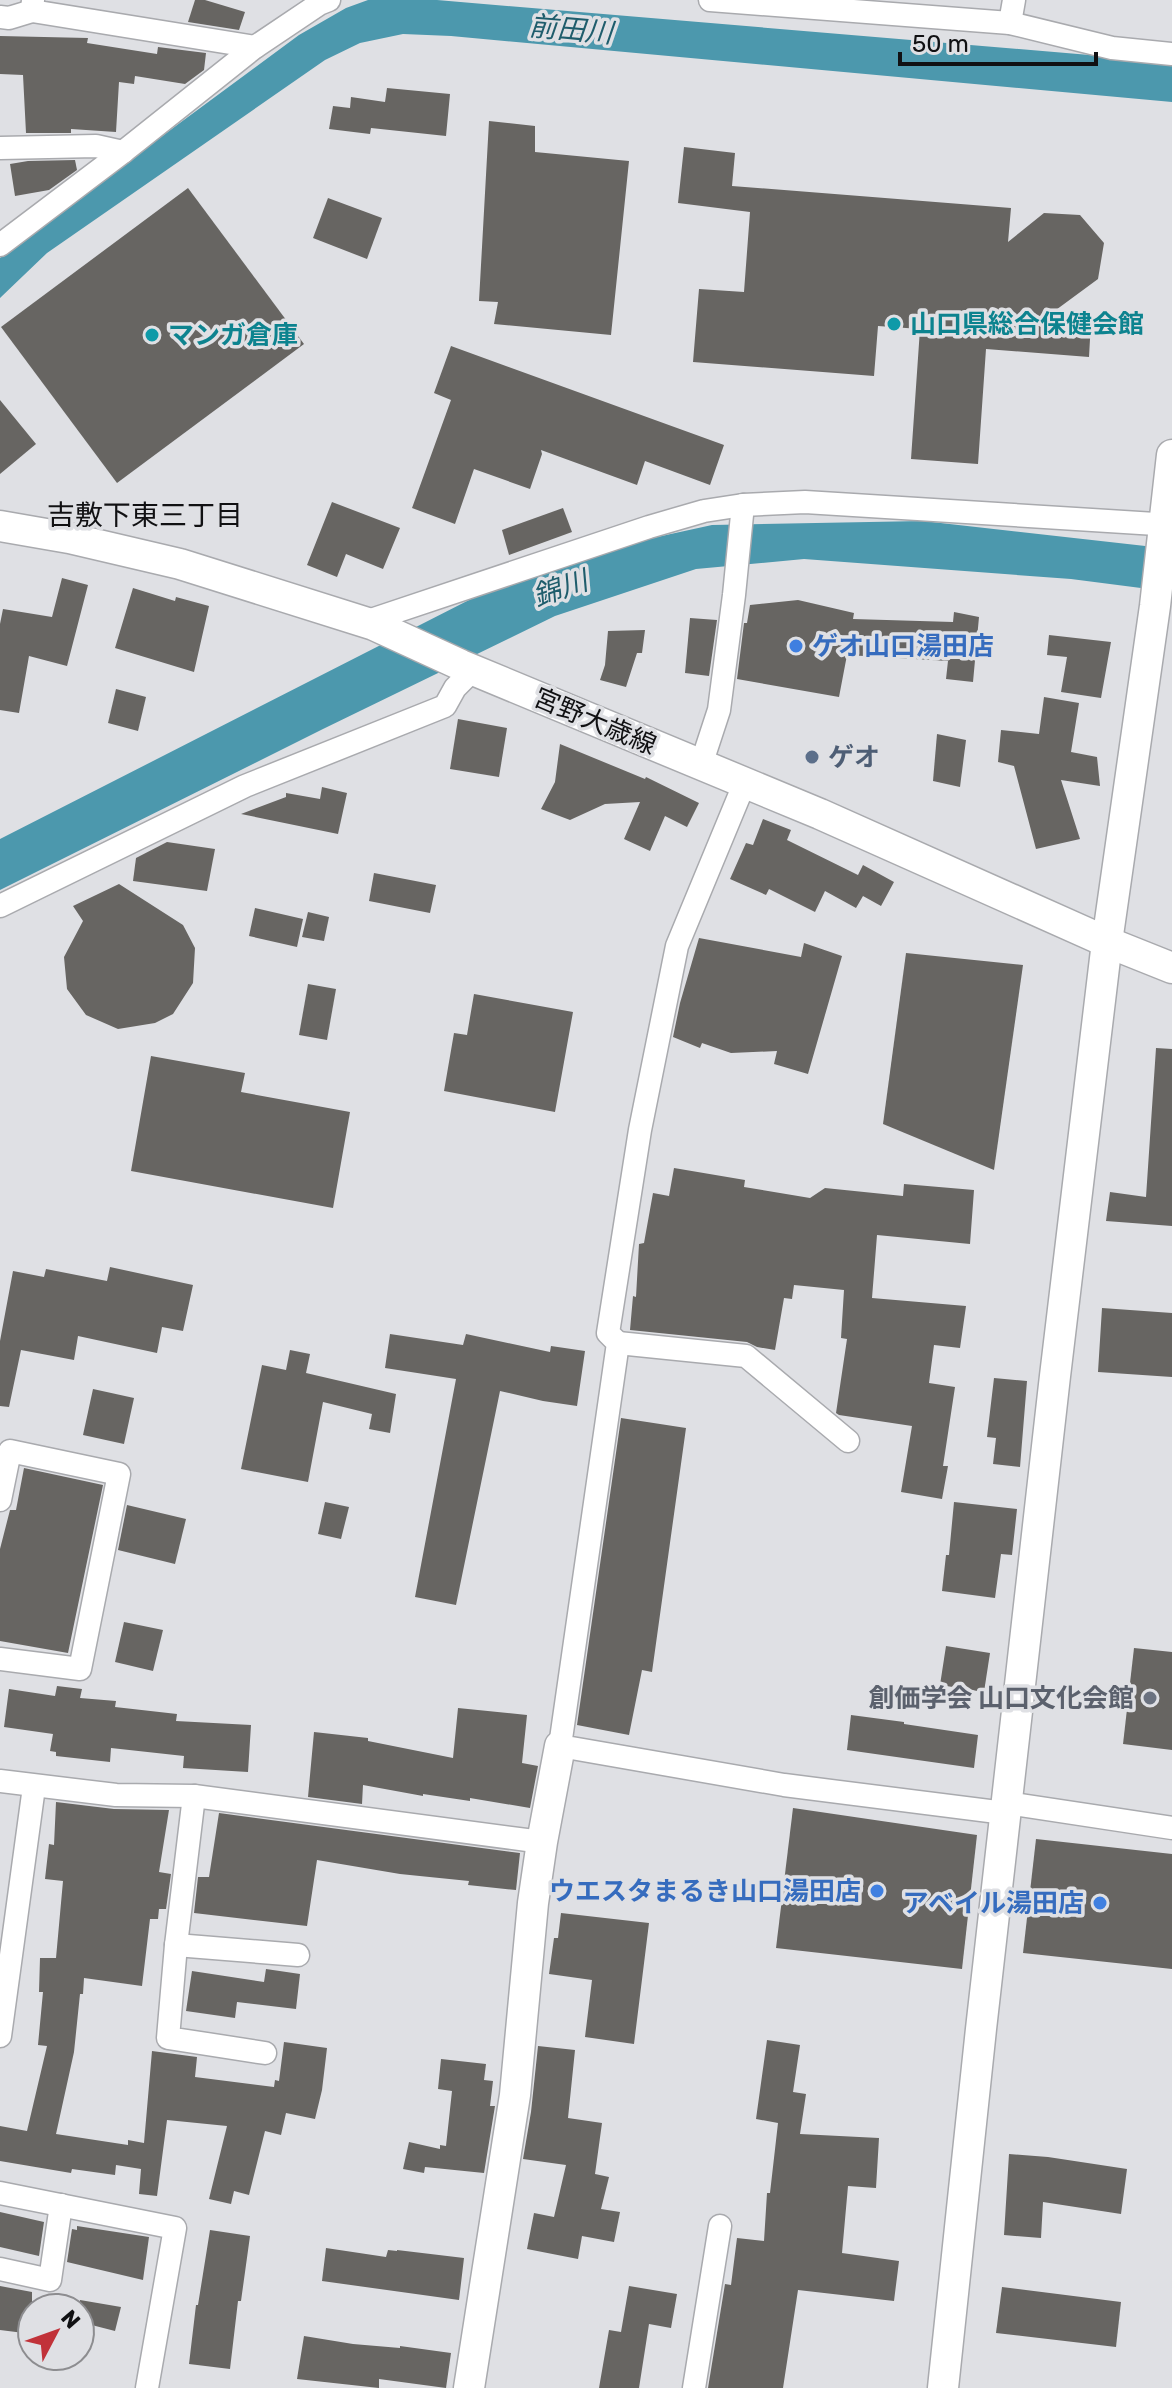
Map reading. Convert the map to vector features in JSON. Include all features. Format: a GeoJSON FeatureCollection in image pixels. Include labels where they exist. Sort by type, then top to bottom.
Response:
{"type":"FeatureCollection","features":[{"type":"Feature","properties":{"kind":"street"},"geometry":{"type":"LineString","coordinates":[[0,245],[255,47],[329,0]]}},
{"type":"Feature","properties":{"kind":"street"},"geometry":{"type":"LineString","coordinates":[[710,0],[861,5],[1010,23],[1112,48],[1172,54]]}},
{"type":"Feature","properties":{"kind":"street"},"geometry":{"type":"LineString","coordinates":[[1010,23],[1014,0]]}},
{"type":"Feature","properties":{"kind":"street"},"geometry":{"type":"LineString","coordinates":[[0,17],[9,18],[33,6],[255,47]]}},
{"type":"Feature","properties":{"kind":"street"},"geometry":{"type":"LineString","coordinates":[[0,148],[96,146],[123,152]]}},
{"type":"Feature","properties":{"kind":"street"},"geometry":{"type":"LineString","coordinates":[[943,2388],[1055,1376],[1107,942],[1161,603],[1172,455]]}},
{"type":"Feature","properties":{"kind":"street"},"geometry":{"type":"LineString","coordinates":[[370,623],[663,523],[704,511],[743,505],[805,502],[1166,529]]}},
{"type":"Feature","properties":{"kind":"street"},"geometry":{"type":"LineString","coordinates":[[701,765],[719,710],[743,505]]}},
{"type":"Feature","properties":{"kind":"street","name":"宮野大歳線"},"geometry":{"type":"LineString","coordinates":[[0,526],[69,538],[180,564],[370,623],[1172,968]]}},
{"type":"Feature","properties":{"kind":"street"},"geometry":{"type":"LineString","coordinates":[[0,906],[245,786],[445,706],[467,667]]}},
{"type":"Feature","properties":{"kind":"street"},"geometry":{"type":"LineString","coordinates":[[745,782],[677,946],[640,1130],[608,1333],[618,1343],[746,1356],[848,1441]]}},
{"type":"Feature","properties":{"kind":"street"},"geometry":{"type":"LineString","coordinates":[[469,2388],[515,2095],[533,1903],[560,1746],[618,1343]]}},
{"type":"Feature","properties":{"kind":"street"},"geometry":{"type":"LineString","coordinates":[[0,1500],[10,1451],[119,1474],[80,1669],[0,1659]]}},
{"type":"Feature","properties":{"kind":"street"},"geometry":{"type":"LineString","coordinates":[[560,1746],[784,1785],[1172,1828]]}},
{"type":"Feature","properties":{"kind":"street"},"geometry":{"type":"LineString","coordinates":[[0,1781],[116,1795],[194,1796],[542,1842]]}},
{"type":"Feature","properties":{"kind":"street"},"geometry":{"type":"LineString","coordinates":[[0,2036],[34,1787]]}},
{"type":"Feature","properties":{"kind":"street"},"geometry":{"type":"LineString","coordinates":[[194,1796],[168,2038],[265,2053]]}},
{"type":"Feature","properties":{"kind":"street"},"geometry":{"type":"LineString","coordinates":[[176,1945],[298,1955]]}},
{"type":"Feature","properties":{"kind":"street"},"geometry":{"type":"LineString","coordinates":[[0,2193],[175,2228],[147,2388]]}},
{"type":"Feature","properties":{"kind":"street"},"geometry":{"type":"LineString","coordinates":[[0,2269],[50,2280],[61,2205]]}},
{"type":"Feature","properties":{"kind":"street"},"geometry":{"type":"LineString","coordinates":[[694,2388],[720,2226]]}},
{"type":"Feature","properties":{"kind":"water","name":"前田川"},"geometry":{"type":"Polygon","coordinates":[[[368,0],[437,0],[1172,62],[1172,102],[403,34],[360,43],[325,60],[47,253],[0,298],[0,258],[20,241],[299,35],[346,8],[368,0]]]}},
{"type":"Feature","properties":{"kind":"water","name":"錦川"},"geometry":{"type":"Polygon","coordinates":[[[923,521],[1172,549],[1172,592],[1071,579],[804,559],[696,569],[555,616],[0,890],[0,839],[471,599],[625,544],[712,525],[923,521]]]}},
{"type":"Feature","properties":{"kind":"building"},"geometry":{"type":"Polygon","coordinates":[[[195,0],[245,12],[239,30],[188,22],[195,0]]]}},
{"type":"Feature","properties":{"kind":"building"},"geometry":{"type":"Polygon","coordinates":[[[0,36],[88,38],[87,43],[157,54],[158,47],[206,53],[204,70],[185,84],[135,76],[134,84],[119,82],[116,132],[71,129],[71,133],[26,133],[23,75],[0,74],[0,36]]]}},
{"type":"Feature","properties":{"kind":"building"},"geometry":{"type":"Polygon","coordinates":[[[387,88],[450,94],[446,136],[371,128],[370,134],[329,129],[333,106],[350,108],[351,97],[385,102],[387,88]]]}},
{"type":"Feature","properties":{"kind":"building"},"geometry":{"type":"Polygon","coordinates":[[[489,121],[535,126],[535,152],[629,161],[611,335],[494,324],[498,302],[479,301],[489,121]]]}},
{"type":"Feature","properties":{"kind":"building","name":"山口県総合保健会館"},"geometry":{"type":"Polygon","coordinates":[[[684,147],[735,153],[732,186],[1011,208],[1008,242],[1044,213],[1080,215],[1104,243],[1098,279],[1045,318],[1091,321],[1089,357],[986,349],[978,464],[911,459],[920,329],[878,326],[874,376],[693,362],[699,289],[744,292],[750,212],[678,203],[684,147]]]}},
{"type":"Feature","properties":{"kind":"building"},"geometry":{"type":"Polygon","coordinates":[[[75,160],[77,170],[49,190],[15,196],[10,164],[75,160]]]}},
{"type":"Feature","properties":{"kind":"building","name":"マンガ倉庫"},"geometry":{"type":"Polygon","coordinates":[[[188,188],[304,344],[117,483],[1,327],[188,188]]]}},
{"type":"Feature","properties":{"kind":"building"},"geometry":{"type":"Polygon","coordinates":[[[328,198],[382,218],[367,259],[313,238],[328,198]]]}},
{"type":"Feature","properties":{"kind":"building"},"geometry":{"type":"Polygon","coordinates":[[[451,346],[724,445],[710,485],[645,461],[637,485],[541,450],[530,489],[474,469],[455,524],[412,508],[451,400],[434,393],[451,346]]]}},
{"type":"Feature","properties":{"kind":"building"},"geometry":{"type":"Polygon","coordinates":[[[0,400],[36,444],[0,474],[0,400]]]}},
{"type":"Feature","properties":{"kind":"building"},"geometry":{"type":"Polygon","coordinates":[[[332,502],[400,528],[383,569],[346,554],[337,577],[307,565],[332,502]]]}},
{"type":"Feature","properties":{"kind":"building"},"geometry":{"type":"Polygon","coordinates":[[[563,508],[572,532],[509,555],[502,530],[563,508]]]}},
{"type":"Feature","properties":{"kind":"building"},"geometry":{"type":"Polygon","coordinates":[[[62,578],[88,585],[67,666],[29,656],[19,713],[0,710],[0,624],[3,609],[52,617],[62,578]]]}},
{"type":"Feature","properties":{"kind":"building"},"geometry":{"type":"Polygon","coordinates":[[[133,588],[175,601],[176,597],[209,606],[194,672],[115,648],[133,588]]]}},
{"type":"Feature","properties":{"kind":"building","name":"ゲオ山口湯田店"},"geometry":{"type":"Polygon","coordinates":[[[798,600],[854,613],[853,619],[953,622],[954,612],[979,617],[973,682],[946,679],[948,661],[847,655],[839,697],[737,679],[744,623],[747,623],[750,605],[798,600]]]}},
{"type":"Feature","properties":{"kind":"building"},"geometry":{"type":"Polygon","coordinates":[[[690,618],[717,620],[709,676],[685,673],[690,618]]]}},
{"type":"Feature","properties":{"kind":"building"},"geometry":{"type":"Polygon","coordinates":[[[645,630],[642,653],[637,653],[626,687],[600,680],[605,665],[608,631],[645,630]]]}},
{"type":"Feature","properties":{"kind":"building"},"geometry":{"type":"Polygon","coordinates":[[[1049,635],[1111,642],[1101,698],[1061,692],[1067,657],[1047,655],[1049,635]]]}},
{"type":"Feature","properties":{"kind":"building"},"geometry":{"type":"Polygon","coordinates":[[[116,689],[146,697],[138,731],[108,723],[116,689]]]}},
{"type":"Feature","properties":{"kind":"building"},"geometry":{"type":"Polygon","coordinates":[[[1044,697],[1079,703],[1071,752],[1097,757],[1100,786],[1061,780],[1080,839],[1036,849],[1014,766],[998,762],[1001,730],[1039,734],[1044,697]]]}},
{"type":"Feature","properties":{"kind":"building"},"geometry":{"type":"Polygon","coordinates":[[[458,719],[507,728],[499,777],[450,769],[458,719]]]}},
{"type":"Feature","properties":{"kind":"building"},"geometry":{"type":"Polygon","coordinates":[[[937,734],[966,740],[960,787],[933,781],[937,734]]]}},
{"type":"Feature","properties":{"kind":"building"},"geometry":{"type":"Polygon","coordinates":[[[560,744],[646,777],[699,803],[687,827],[665,816],[650,851],[624,839],[640,802],[605,804],[570,820],[541,809],[555,782],[560,744]]]}},
{"type":"Feature","properties":{"kind":"building"},"geometry":{"type":"Polygon","coordinates":[[[322,787],[347,793],[338,834],[241,814],[286,797],[286,793],[320,799],[322,787]]]}},
{"type":"Feature","properties":{"kind":"building"},"geometry":{"type":"Polygon","coordinates":[[[763,819],[791,830],[787,840],[858,875],[863,865],[894,882],[881,906],[863,896],[856,908],[825,891],[815,912],[769,889],[766,895],[730,879],[746,843],[753,845],[763,819]]]}},
{"type":"Feature","properties":{"kind":"building"},"geometry":{"type":"Polygon","coordinates":[[[167,842],[215,849],[207,891],[133,881],[136,858],[167,842]]]}},
{"type":"Feature","properties":{"kind":"building"},"geometry":{"type":"Polygon","coordinates":[[[374,873],[436,885],[430,913],[369,901],[374,873]]]}},
{"type":"Feature","properties":{"kind":"building"},"geometry":{"type":"Polygon","coordinates":[[[119,884],[183,925],[195,948],[193,983],[173,1014],[155,1023],[118,1029],[86,1015],[67,989],[64,957],[83,921],[73,906],[119,884]]]}},
{"type":"Feature","properties":{"kind":"building"},"geometry":{"type":"Polygon","coordinates":[[[255,908],[303,919],[297,947],[249,936],[255,908]]]}},
{"type":"Feature","properties":{"kind":"building"},"geometry":{"type":"Polygon","coordinates":[[[308,912],[329,917],[324,941],[302,937],[308,912]]]}},
{"type":"Feature","properties":{"kind":"building"},"geometry":{"type":"Polygon","coordinates":[[[699,938],[801,957],[804,943],[842,956],[808,1074],[774,1064],[777,1051],[731,1053],[702,1043],[700,1048],[673,1037],[699,938]]]}},
{"type":"Feature","properties":{"kind":"building"},"geometry":{"type":"Polygon","coordinates":[[[906,953],[1023,965],[994,1170],[883,1124],[906,953]]]}},
{"type":"Feature","properties":{"kind":"building"},"geometry":{"type":"Polygon","coordinates":[[[308,984],[336,989],[327,1040],[299,1035],[308,984]]]}},
{"type":"Feature","properties":{"kind":"building"},"geometry":{"type":"Polygon","coordinates":[[[474,994],[573,1012],[555,1112],[444,1091],[454,1033],[467,1035],[474,994]]]}},
{"type":"Feature","properties":{"kind":"building"},"geometry":{"type":"Polygon","coordinates":[[[1156,1048],[1172,1049],[1172,1226],[1106,1221],[1110,1192],[1146,1197],[1156,1048]]]}},
{"type":"Feature","properties":{"kind":"building"},"geometry":{"type":"Polygon","coordinates":[[[151,1056],[245,1073],[241,1092],[350,1112],[333,1208],[131,1171],[151,1056]]]}},
{"type":"Feature","properties":{"kind":"building"},"geometry":{"type":"Polygon","coordinates":[[[674,1168],[745,1180],[744,1187],[810,1198],[825,1188],[903,1196],[904,1184],[974,1190],[970,1244],[877,1235],[872,1298],[966,1306],[960,1348],[934,1345],[929,1383],[955,1387],[943,1466],[948,1466],[942,1499],[901,1492],[912,1426],[836,1413],[847,1339],[841,1338],[844,1290],[794,1285],[792,1299],[784,1298],[775,1350],[747,1342],[630,1330],[633,1296],[636,1297],[639,1244],[644,1243],[653,1193],[669,1196],[674,1168]]]}},
{"type":"Feature","properties":{"kind":"building"},"geometry":{"type":"Polygon","coordinates":[[[110,1267],[193,1285],[183,1331],[162,1327],[157,1353],[78,1336],[74,1360],[21,1350],[9,1407],[0,1406],[0,1341],[13,1271],[44,1277],[46,1269],[107,1281],[110,1267]]]}},
{"type":"Feature","properties":{"kind":"building"},"geometry":{"type":"Polygon","coordinates":[[[1102,1308],[1172,1313],[1172,1377],[1098,1372],[1102,1308]]]}},
{"type":"Feature","properties":{"kind":"building"},"geometry":{"type":"Polygon","coordinates":[[[390,1334],[463,1345],[466,1334],[550,1352],[551,1346],[585,1351],[577,1406],[500,1391],[456,1605],[415,1597],[456,1379],[385,1368],[390,1334]]]}},
{"type":"Feature","properties":{"kind":"building"},"geometry":{"type":"Polygon","coordinates":[[[290,1350],[310,1354],[306,1373],[396,1394],[390,1433],[369,1429],[372,1414],[323,1402],[308,1482],[241,1469],[262,1365],[286,1370],[290,1350]]]}},
{"type":"Feature","properties":{"kind":"building"},"geometry":{"type":"Polygon","coordinates":[[[994,1378],[1027,1381],[1020,1467],[993,1464],[996,1438],[987,1437],[994,1378]]]}},
{"type":"Feature","properties":{"kind":"building"},"geometry":{"type":"Polygon","coordinates":[[[93,1389],[134,1398],[124,1444],[83,1435],[93,1389]]]}},
{"type":"Feature","properties":{"kind":"building"},"geometry":{"type":"Polygon","coordinates":[[[621,1418],[686,1428],[652,1672],[642,1670],[629,1735],[577,1725],[621,1418]]]}},
{"type":"Feature","properties":{"kind":"building"},"geometry":{"type":"Polygon","coordinates":[[[24,1468],[103,1485],[68,1653],[0,1641],[0,1549],[10,1510],[16,1510],[24,1468]]]}},
{"type":"Feature","properties":{"kind":"building"},"geometry":{"type":"Polygon","coordinates":[[[325,1502],[349,1507],[341,1539],[318,1534],[325,1502]]]}},
{"type":"Feature","properties":{"kind":"building"},"geometry":{"type":"Polygon","coordinates":[[[954,1502],[1017,1509],[1012,1555],[1001,1554],[995,1598],[942,1591],[954,1502]]]}},
{"type":"Feature","properties":{"kind":"building"},"geometry":{"type":"Polygon","coordinates":[[[127,1505],[186,1519],[175,1564],[118,1550],[127,1505]]]}},
{"type":"Feature","properties":{"kind":"building"},"geometry":{"type":"Polygon","coordinates":[[[124,1622],[163,1630],[153,1671],[115,1662],[124,1622]]]}},
{"type":"Feature","properties":{"kind":"building"},"geometry":{"type":"Polygon","coordinates":[[[946,1646],[990,1653],[984,1692],[940,1685],[946,1646]]]}},
{"type":"Feature","properties":{"kind":"building","name":"創価学会 山口文化会館"},"geometry":{"type":"Polygon","coordinates":[[[1134,1648],[1172,1652],[1172,1750],[1123,1744],[1134,1648]]]}},
{"type":"Feature","properties":{"kind":"building"},"geometry":{"type":"Polygon","coordinates":[[[57,1686],[82,1689],[80,1698],[116,1701],[115,1707],[177,1714],[176,1721],[251,1725],[248,1772],[183,1768],[184,1756],[111,1748],[110,1762],[56,1756],[56,1752],[50,1751],[53,1734],[4,1727],[9,1689],[55,1696],[57,1686]]]}},
{"type":"Feature","properties":{"kind":"building"},"geometry":{"type":"Polygon","coordinates":[[[458,1708],[527,1715],[522,1763],[538,1766],[530,1808],[470,1798],[470,1801],[423,1796],[363,1785],[362,1804],[308,1797],[314,1732],[368,1738],[368,1741],[453,1758],[458,1708]]]}},
{"type":"Feature","properties":{"kind":"building"},"geometry":{"type":"Polygon","coordinates":[[[851,1715],[978,1735],[974,1768],[847,1750],[851,1715]]]}},
{"type":"Feature","properties":{"kind":"building"},"geometry":{"type":"Polygon","coordinates":[[[56,1802],[114,1809],[169,1810],[159,1872],[171,1874],[166,1909],[159,1909],[158,1919],[150,1919],[142,1986],[84,1978],[74,2052],[56,2134],[128,2145],[128,2140],[144,2143],[152,2051],[197,2057],[195,2077],[274,2087],[275,2080],[279,2081],[284,2042],[327,2048],[315,2119],[286,2113],[281,2135],[265,2131],[249,2195],[234,2191],[231,2204],[209,2199],[227,2126],[167,2120],[157,2196],[139,2194],[141,2169],[116,2165],[115,2175],[72,2169],[71,2173],[0,2161],[0,2126],[27,2131],[47,2046],[38,2045],[43,1992],[39,1992],[40,1958],[56,1958],[63,1881],[45,1879],[49,1844],[54,1845],[56,1802]]]}},
{"type":"Feature","properties":{"kind":"building","name":"ウエスタまるき山口湯田店"},"geometry":{"type":"Polygon","coordinates":[[[793,1808],[977,1835],[962,1969],[776,1948],[793,1808]]]}},
{"type":"Feature","properties":{"kind":"building"},"geometry":{"type":"Polygon","coordinates":[[[219,1813],[520,1853],[516,1890],[317,1860],[307,1926],[194,1913],[198,1877],[209,1877],[219,1813]]]}},
{"type":"Feature","properties":{"kind":"building","name":"アベイル湯田店"},"geometry":{"type":"Polygon","coordinates":[[[1036,1839],[1172,1854],[1172,1969],[1023,1953],[1036,1839]]]}},
{"type":"Feature","properties":{"kind":"building"},"geometry":{"type":"Polygon","coordinates":[[[561,1913],[649,1923],[634,2044],[585,2037],[592,1980],[549,1974],[561,1913]]]}},
{"type":"Feature","properties":{"kind":"building"},"geometry":{"type":"Polygon","coordinates":[[[266,1969],[300,1974],[296,2009],[237,2002],[235,2018],[186,2011],[192,1971],[264,1982],[266,1969]]]}},
{"type":"Feature","properties":{"kind":"building"},"geometry":{"type":"Polygon","coordinates":[[[767,2040],[800,2045],[793,2092],[806,2094],[800,2134],[879,2138],[876,2188],[848,2186],[842,2253],[899,2261],[894,2301],[798,2290],[783,2388],[708,2388],[725,2284],[731,2285],[737,2238],[764,2241],[767,2193],[770,2193],[778,2123],[756,2119],[767,2040]]]}},
{"type":"Feature","properties":{"kind":"building"},"geometry":{"type":"Polygon","coordinates":[[[538,2046],[575,2050],[568,2118],[602,2123],[595,2174],[609,2177],[601,2209],[620,2212],[614,2242],[582,2236],[578,2259],[527,2249],[534,2213],[554,2217],[566,2165],[523,2159],[538,2046]]]}},
{"type":"Feature","properties":{"kind":"building"},"geometry":{"type":"Polygon","coordinates":[[[441,2059],[486,2064],[484,2080],[493,2081],[490,2106],[495,2106],[484,2173],[425,2167],[424,2173],[403,2169],[409,2142],[440,2149],[440,2145],[446,2146],[452,2091],[438,2089],[441,2059]]]}},
{"type":"Feature","properties":{"kind":"building"},"geometry":{"type":"Polygon","coordinates":[[[1009,2154],[1127,2169],[1121,2214],[1043,2202],[1041,2238],[1004,2235],[1009,2154]]]}},
{"type":"Feature","properties":{"kind":"building"},"geometry":{"type":"Polygon","coordinates":[[[0,2212],[44,2222],[39,2256],[0,2247],[0,2212]]]}},
{"type":"Feature","properties":{"kind":"building"},"geometry":{"type":"Polygon","coordinates":[[[77,2226],[149,2237],[143,2280],[67,2262],[72,2229],[77,2230],[77,2226]]]}},
{"type":"Feature","properties":{"kind":"building"},"geometry":{"type":"Polygon","coordinates":[[[210,2230],[250,2236],[230,2369],[189,2364],[210,2230]]]}},
{"type":"Feature","properties":{"kind":"building"},"geometry":{"type":"Polygon","coordinates":[[[326,2248],[386,2257],[388,2250],[397,2250],[464,2258],[459,2300],[322,2281],[326,2248]]]}},
{"type":"Feature","properties":{"kind":"building"},"geometry":{"type":"Polygon","coordinates":[[[0,2286],[32,2292],[16,2292],[16,2332],[0,2330],[0,2286]]]}},
{"type":"Feature","properties":{"kind":"building"},"geometry":{"type":"Polygon","coordinates":[[[629,2286],[677,2294],[671,2328],[649,2324],[639,2388],[599,2388],[609,2330],[621,2332],[629,2286]]]}},
{"type":"Feature","properties":{"kind":"building"},"geometry":{"type":"Polygon","coordinates":[[[1002,2287],[1121,2302],[1116,2347],[996,2333],[1002,2287]]]}},
{"type":"Feature","properties":{"kind":"building"},"geometry":{"type":"Polygon","coordinates":[[[96,2303],[121,2307],[115,2331],[96,2326],[96,2303]]]}},
{"type":"Feature","properties":{"kind":"building"},"geometry":{"type":"Polygon","coordinates":[[[304,2336],[451,2353],[446,2388],[379,2379],[379,2388],[297,2379],[304,2336]]]}},
{"type":"Feature","properties":{"kind":"place","name":"山口県総合保健会館"},"geometry":{"type":"Point","coordinates":[894,324]}},
{"type":"Feature","properties":{"kind":"place","name":"マンガ倉庫"},"geometry":{"type":"Point","coordinates":[152,335]}},
{"type":"Feature","properties":{"kind":"place","name":"ゲオ山口湯田店"},"geometry":{"type":"Point","coordinates":[796,646]}},
{"type":"Feature","properties":{"kind":"place","name":"ゲオ"},"geometry":{"type":"Point","coordinates":[812,757]}},
{"type":"Feature","properties":{"kind":"place","name":"創価学会 山口文化会館"},"geometry":{"type":"Point","coordinates":[1150,1698]}},
{"type":"Feature","properties":{"kind":"place","name":"ウエスタまるき山口湯田店"},"geometry":{"type":"Point","coordinates":[877,1891]}},
{"type":"Feature","properties":{"kind":"place","name":"アベイル湯田店"},"geometry":{"type":"Point","coordinates":[1100,1903]}},
{"type":"Feature","properties":{"kind":"district","name":"吉敷下東三丁目"},"geometry":{"type":"Point","coordinates":[145,515]}}]}
